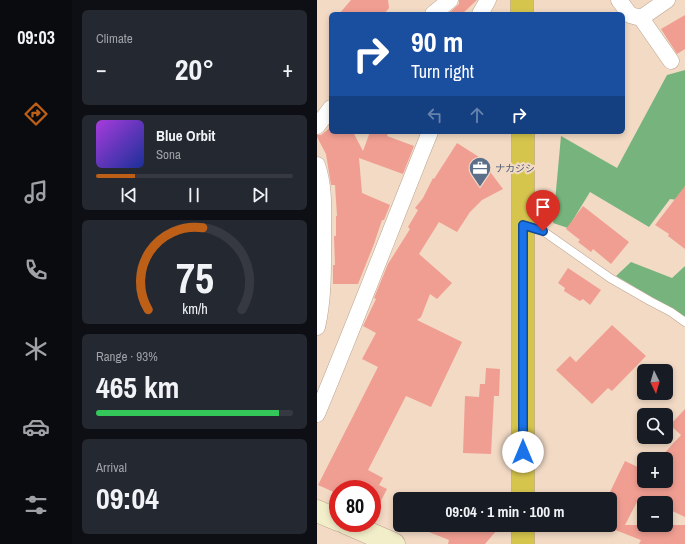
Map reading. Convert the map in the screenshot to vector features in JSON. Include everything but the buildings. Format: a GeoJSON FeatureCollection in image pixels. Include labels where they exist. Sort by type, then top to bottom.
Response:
{"type":"FeatureCollection","features":[{"type":"Feature","properties":{"kind":"highway"},"geometry":{"type":"LineString","coordinates":[[522,0],[522,12]]}},
{"type":"Feature","properties":{"kind":"highway"},"geometry":{"type":"LineString","coordinates":[[523,134],[523,492]]}},
{"type":"Feature","properties":{"kind":"highway"},"geometry":{"type":"LineString","coordinates":[[523,532],[523,544]]}},
{"type":"Feature","properties":{"kind":"street"},"geometry":{"type":"LineString","coordinates":[[435,12],[450,0]]}},
{"type":"Feature","properties":{"kind":"street"},"geometry":{"type":"LineString","coordinates":[[481,12],[488,0]]}},
{"type":"Feature","properties":{"kind":"street"},"geometry":{"type":"LineString","coordinates":[[619,0],[631,14],[641,18],[671,61]]}},
{"type":"Feature","properties":{"kind":"street"},"geometry":{"type":"LineString","coordinates":[[641,18],[667,0]]}},
{"type":"Feature","properties":{"kind":"street"},"geometry":{"type":"LineString","coordinates":[[317,126],[329,111]]}},
{"type":"Feature","properties":{"kind":"street"},"geometry":{"type":"LineString","coordinates":[[317,414],[357,318],[385,241],[429,134]]}},
{"type":"Feature","properties":{"kind":"street"},"geometry":{"type":"LineString","coordinates":[[317,165],[320,174],[324,201],[323,284],[317,327]]}},
{"type":"Feature","properties":{"kind":"street"},"geometry":{"type":"LineString","coordinates":[[317,511],[329,516]]}},
{"type":"Feature","properties":{"kind":"street"},"geometry":{"type":"LineString","coordinates":[[366,532],[394,544]]}},
{"type":"Feature","properties":{"kind":"lane"},"geometry":{"type":"LineString","coordinates":[[523,225],[543,231],[610,278],[671,312],[685,322]]}},
{"type":"Feature","properties":{"kind":"green space"},"geometry":{"type":"Polygon","coordinates":[[[685,70],[685,201],[670,199],[649,227],[590,192],[568,228],[553,223],[561,136],[617,168],[667,75],[685,70]]]}},
{"type":"Feature","properties":{"kind":"green space"},"geometry":{"type":"Polygon","coordinates":[[[631,262],[672,278],[685,266],[685,317],[616,276],[631,262]]]}},
{"type":"Feature","properties":{"kind":"place","name":"ナカジシ"},"geometry":{"type":"Point","coordinates":[480,188]}},
{"type":"Feature","properties":{"kind":"route"},"geometry":{"type":"LineString","coordinates":[[523,452],[523,225],[543,231]]}}]}
